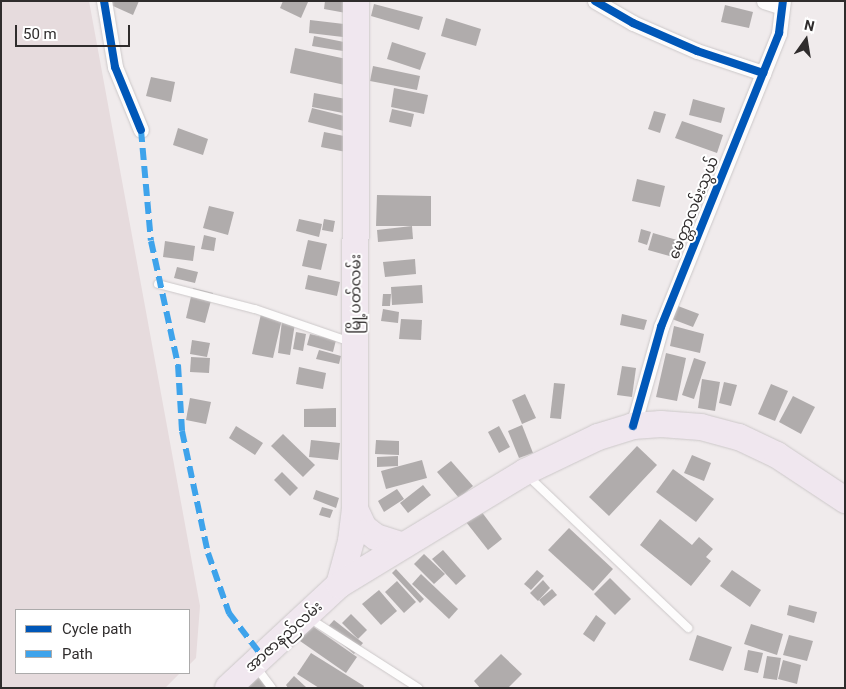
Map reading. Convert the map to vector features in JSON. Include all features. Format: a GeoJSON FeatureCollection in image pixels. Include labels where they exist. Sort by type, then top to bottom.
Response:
{"type":"FeatureCollection","features":[{"type":"Feature","properties":{"kind":"highway","name":"မြို့ပတ်လမ်း"},"geometry":{"type":"LineString","coordinates":[[339,586],[351,541],[355,509],[356,1]]}},
{"type":"Feature","properties":{"kind":"highway","name":"အာဇာနည်လမ်း"},"geometry":{"type":"LineString","coordinates":[[228,688],[339,586],[525,472],[598,437],[633,426],[662,424],[701,427],[739,437],[777,454],[845,500]]}},
{"type":"Feature","properties":{"kind":"highway"},"geometry":{"type":"LineString","coordinates":[[355,509],[364,528],[376,537],[403,546]]}},
{"type":"Feature","properties":{"kind":"street"},"geometry":{"type":"LineString","coordinates":[[104,1],[116,67],[141,130]]}},
{"type":"Feature","properties":{"kind":"street"},"geometry":{"type":"LineString","coordinates":[[595,1],[633,23],[697,51],[763,73]]}},
{"type":"Feature","properties":{"kind":"street"},"geometry":{"type":"LineString","coordinates":[[764,1],[782,4]]}},
{"type":"Feature","properties":{"kind":"street","name":"မေတ္တာလမ်းသွယ်"},"geometry":{"type":"LineString","coordinates":[[633,426],[661,327],[779,33],[782,4]]}},
{"type":"Feature","properties":{"kind":"lane"},"geometry":{"type":"LineString","coordinates":[[158,284],[255,309],[356,343]]}},
{"type":"Feature","properties":{"kind":"lane"},"geometry":{"type":"LineString","coordinates":[[525,472],[688,628]]}},
{"type":"Feature","properties":{"kind":"lane"},"geometry":{"type":"LineString","coordinates":[[305,616],[418,688]]}},
{"type":"Feature","properties":{"kind":"lane"},"geometry":{"type":"LineString","coordinates":[[253,664],[272,688]]}},
{"type":"Feature","properties":{"kind":"shaded area"},"geometry":{"type":"Polygon","coordinates":[[[1,1],[89,1],[200,606],[196,658],[190,664],[190,609],[15,609],[15,674],[179,674],[165,688],[1,688],[1,1]]]}},
{"type":"Feature","properties":{"kind":"building"},"geometry":{"type":"Polygon","coordinates":[[[102,1],[139,1],[133,15],[102,1]]]}},
{"type":"Feature","properties":{"kind":"building"},"geometry":{"type":"Polygon","coordinates":[[[283,1],[308,2],[301,18],[280,8],[283,1]]]}},
{"type":"Feature","properties":{"kind":"building"},"geometry":{"type":"Polygon","coordinates":[[[325,1],[348,1],[346,13],[324,9],[325,1]]]}},
{"type":"Feature","properties":{"kind":"building"},"geometry":{"type":"Polygon","coordinates":[[[374,4],[423,17],[419,30],[371,16],[374,4]]]}},
{"type":"Feature","properties":{"kind":"building"},"geometry":{"type":"Polygon","coordinates":[[[725,5],[753,12],[749,28],[721,22],[725,5]]]}},
{"type":"Feature","properties":{"kind":"building"},"geometry":{"type":"Polygon","coordinates":[[[446,18],[481,29],[476,46],[441,36],[446,18]]]}},
{"type":"Feature","properties":{"kind":"building"},"geometry":{"type":"Polygon","coordinates":[[[310,20],[344,24],[343,37],[309,33],[310,20]]]}},
{"type":"Feature","properties":{"kind":"building"},"geometry":{"type":"Polygon","coordinates":[[[314,36],[344,42],[343,51],[312,46],[314,36]]]}},
{"type":"Feature","properties":{"kind":"building"},"geometry":{"type":"Polygon","coordinates":[[[392,42],[426,53],[420,70],[387,59],[392,42]]]}},
{"type":"Feature","properties":{"kind":"building"},"geometry":{"type":"Polygon","coordinates":[[[295,48],[351,60],[345,85],[290,73],[295,48]]]}},
{"type":"Feature","properties":{"kind":"building"},"geometry":{"type":"Polygon","coordinates":[[[373,66],[420,76],[417,90],[370,81],[373,66]]]}},
{"type":"Feature","properties":{"kind":"building"},"geometry":{"type":"Polygon","coordinates":[[[151,77],[175,82],[171,102],[146,96],[151,77]]]}},
{"type":"Feature","properties":{"kind":"building"},"geometry":{"type":"Polygon","coordinates":[[[394,88],[428,95],[424,114],[391,107],[394,88]]]}},
{"type":"Feature","properties":{"kind":"building"},"geometry":{"type":"Polygon","coordinates":[[[314,93],[346,99],[343,113],[312,107],[314,93]]]}},
{"type":"Feature","properties":{"kind":"building"},"geometry":{"type":"Polygon","coordinates":[[[693,99],[725,108],[721,123],[689,115],[693,99]]]}},
{"type":"Feature","properties":{"kind":"building"},"geometry":{"type":"Polygon","coordinates":[[[312,108],[352,118],[348,132],[308,122],[312,108]]]}},
{"type":"Feature","properties":{"kind":"building"},"geometry":{"type":"Polygon","coordinates":[[[392,109],[414,114],[411,127],[389,122],[392,109]]]}},
{"type":"Feature","properties":{"kind":"building"},"geometry":{"type":"Polygon","coordinates":[[[654,111],[666,114],[660,133],[648,129],[654,111]]]}},
{"type":"Feature","properties":{"kind":"building"},"geometry":{"type":"Polygon","coordinates":[[[682,121],[723,135],[717,153],[675,138],[682,121]]]}},
{"type":"Feature","properties":{"kind":"building"},"geometry":{"type":"Polygon","coordinates":[[[178,128],[208,139],[203,155],[173,145],[178,128]]]}},
{"type":"Feature","properties":{"kind":"building"},"geometry":{"type":"Polygon","coordinates":[[[324,132],[354,138],[351,153],[321,147],[324,132]]]}},
{"type":"Feature","properties":{"kind":"building"},"geometry":{"type":"Polygon","coordinates":[[[637,179],[665,186],[660,207],[632,201],[637,179]]]}},
{"type":"Feature","properties":{"kind":"building"},"geometry":{"type":"Polygon","coordinates":[[[377,195],[431,196],[431,226],[376,226],[377,195]]]}},
{"type":"Feature","properties":{"kind":"building"},"geometry":{"type":"Polygon","coordinates":[[[209,206],[234,212],[228,235],[203,228],[209,206]]]}},
{"type":"Feature","properties":{"kind":"building"},"geometry":{"type":"Polygon","coordinates":[[[299,219],[322,224],[319,237],[296,231],[299,219]]]}},
{"type":"Feature","properties":{"kind":"building"},"geometry":{"type":"Polygon","coordinates":[[[324,219],[335,221],[333,232],[322,230],[324,219]]]}},
{"type":"Feature","properties":{"kind":"building"},"geometry":{"type":"Polygon","coordinates":[[[412,226],[413,239],[378,242],[377,230],[412,226]]]}},
{"type":"Feature","properties":{"kind":"building"},"geometry":{"type":"Polygon","coordinates":[[[641,229],[651,232],[647,245],[638,242],[641,229]]]}},
{"type":"Feature","properties":{"kind":"building"},"geometry":{"type":"Polygon","coordinates":[[[653,233],[677,240],[673,257],[648,250],[653,233]]]}},
{"type":"Feature","properties":{"kind":"building"},"geometry":{"type":"Polygon","coordinates":[[[204,235],[216,238],[214,251],[201,249],[204,235]]]}},
{"type":"Feature","properties":{"kind":"building"},"geometry":{"type":"Polygon","coordinates":[[[308,240],[327,244],[321,270],[302,266],[308,240]]]}},
{"type":"Feature","properties":{"kind":"building"},"geometry":{"type":"Polygon","coordinates":[[[165,241],[195,246],[193,261],[163,257],[165,241]]]}},
{"type":"Feature","properties":{"kind":"building"},"geometry":{"type":"Polygon","coordinates":[[[415,259],[416,274],[385,277],[383,262],[415,259]]]}},
{"type":"Feature","properties":{"kind":"building"},"geometry":{"type":"Polygon","coordinates":[[[177,267],[198,272],[195,283],[174,278],[177,267]]]}},
{"type":"Feature","properties":{"kind":"building"},"geometry":{"type":"Polygon","coordinates":[[[308,275],[340,282],[337,296],[305,289],[308,275]]]}},
{"type":"Feature","properties":{"kind":"building"},"geometry":{"type":"Polygon","coordinates":[[[422,285],[423,303],[392,305],[391,287],[422,285]]]}},
{"type":"Feature","properties":{"kind":"building"},"geometry":{"type":"Polygon","coordinates":[[[193,288],[213,293],[205,323],[186,318],[193,288]]]}},
{"type":"Feature","properties":{"kind":"building"},"geometry":{"type":"Polygon","coordinates":[[[383,294],[391,294],[390,306],[382,306],[383,294]]]}},
{"type":"Feature","properties":{"kind":"building"},"geometry":{"type":"Polygon","coordinates":[[[678,306],[699,314],[693,327],[672,319],[678,306]]]}},
{"type":"Feature","properties":{"kind":"building"},"geometry":{"type":"Polygon","coordinates":[[[383,309],[399,312],[398,323],[381,321],[383,309]]]}},
{"type":"Feature","properties":{"kind":"building"},"geometry":{"type":"Polygon","coordinates":[[[261,314],[282,319],[273,358],[252,354],[261,314]]]}},
{"type":"Feature","properties":{"kind":"building"},"geometry":{"type":"Polygon","coordinates":[[[622,314],[647,320],[644,330],[620,325],[622,314]]]}},
{"type":"Feature","properties":{"kind":"building"},"geometry":{"type":"Polygon","coordinates":[[[401,319],[422,320],[421,340],[399,339],[401,319]]]}},
{"type":"Feature","properties":{"kind":"building"},"geometry":{"type":"Polygon","coordinates":[[[282,321],[295,323],[290,355],[278,353],[282,321]]]}},
{"type":"Feature","properties":{"kind":"building"},"geometry":{"type":"Polygon","coordinates":[[[674,326],[704,334],[700,353],[670,346],[674,326]]]}},
{"type":"Feature","properties":{"kind":"building"},"geometry":{"type":"Polygon","coordinates":[[[296,332],[306,334],[303,351],[293,349],[296,332]]]}},
{"type":"Feature","properties":{"kind":"building"},"geometry":{"type":"Polygon","coordinates":[[[310,334],[336,340],[333,352],[307,345],[310,334]]]}},
{"type":"Feature","properties":{"kind":"building"},"geometry":{"type":"Polygon","coordinates":[[[192,340],[210,343],[207,357],[190,354],[192,340]]]}},
{"type":"Feature","properties":{"kind":"building"},"geometry":{"type":"Polygon","coordinates":[[[319,350],[341,356],[339,364],[316,359],[319,350]]]}},
{"type":"Feature","properties":{"kind":"building"},"geometry":{"type":"Polygon","coordinates":[[[666,353],[686,358],[677,401],[656,397],[666,353]]]}},
{"type":"Feature","properties":{"kind":"building"},"geometry":{"type":"Polygon","coordinates":[[[191,357],[210,358],[209,373],[190,372],[191,357]]]}},
{"type":"Feature","properties":{"kind":"building"},"geometry":{"type":"Polygon","coordinates":[[[694,358],[706,362],[694,399],[682,395],[694,358]]]}},
{"type":"Feature","properties":{"kind":"building"},"geometry":{"type":"Polygon","coordinates":[[[622,366],[636,368],[632,397],[617,395],[622,366]]]}},
{"type":"Feature","properties":{"kind":"building"},"geometry":{"type":"Polygon","coordinates":[[[299,367],[326,373],[323,389],[296,384],[299,367]]]}},
{"type":"Feature","properties":{"kind":"building"},"geometry":{"type":"Polygon","coordinates":[[[702,379],[720,382],[715,411],[698,408],[702,379]]]}},
{"type":"Feature","properties":{"kind":"building"},"geometry":{"type":"Polygon","coordinates":[[[724,382],[737,385],[731,406],[719,403],[724,382]]]}},
{"type":"Feature","properties":{"kind":"building"},"geometry":{"type":"Polygon","coordinates":[[[554,383],[565,384],[561,419],[550,418],[554,383]]]}},
{"type":"Feature","properties":{"kind":"building"},"geometry":{"type":"Polygon","coordinates":[[[771,384],[788,391],[775,421],[758,414],[771,384]]]}},
{"type":"Feature","properties":{"kind":"building"},"geometry":{"type":"Polygon","coordinates":[[[525,394],[536,418],[522,424],[512,400],[525,394]]]}},
{"type":"Feature","properties":{"kind":"building"},"geometry":{"type":"Polygon","coordinates":[[[793,396],[815,407],[801,434],[779,422],[793,396]]]}},
{"type":"Feature","properties":{"kind":"building"},"geometry":{"type":"Polygon","coordinates":[[[190,398],[211,402],[206,424],[186,420],[190,398]]]}},
{"type":"Feature","properties":{"kind":"building"},"geometry":{"type":"Polygon","coordinates":[[[336,408],[336,427],[304,427],[304,409],[336,408]]]}},
{"type":"Feature","properties":{"kind":"building"},"geometry":{"type":"Polygon","coordinates":[[[522,425],[533,453],[519,458],[508,431],[522,425]]]}},
{"type":"Feature","properties":{"kind":"building"},"geometry":{"type":"Polygon","coordinates":[[[236,426],[263,443],[255,455],[229,438],[236,426]]]}},
{"type":"Feature","properties":{"kind":"building"},"geometry":{"type":"Polygon","coordinates":[[[499,426],[510,447],[499,453],[488,432],[499,426]]]}},
{"type":"Feature","properties":{"kind":"building"},"geometry":{"type":"Polygon","coordinates":[[[283,434],[315,465],[303,477],[271,446],[283,434]]]}},
{"type":"Feature","properties":{"kind":"building"},"geometry":{"type":"Polygon","coordinates":[[[311,440],[340,443],[338,460],[309,457],[311,440]]]}},
{"type":"Feature","properties":{"kind":"building"},"geometry":{"type":"Polygon","coordinates":[[[376,440],[399,441],[399,455],[375,454],[376,440]]]}},
{"type":"Feature","properties":{"kind":"building"},"geometry":{"type":"Polygon","coordinates":[[[637,446],[657,465],[609,516],[589,497],[637,446]]]}},
{"type":"Feature","properties":{"kind":"building"},"geometry":{"type":"Polygon","coordinates":[[[692,455],[711,463],[704,481],[684,473],[692,455]]]}},
{"type":"Feature","properties":{"kind":"building"},"geometry":{"type":"Polygon","coordinates":[[[398,456],[398,466],[377,467],[377,457],[398,456]]]}},
{"type":"Feature","properties":{"kind":"building"},"geometry":{"type":"Polygon","coordinates":[[[422,460],[427,478],[386,489],[381,471],[422,460]]]}},
{"type":"Feature","properties":{"kind":"building"},"geometry":{"type":"Polygon","coordinates":[[[451,461],[473,486],[459,498],[437,472],[451,461]]]}},
{"type":"Feature","properties":{"kind":"building"},"geometry":{"type":"Polygon","coordinates":[[[673,469],[714,499],[696,522],[656,492],[673,469]]]}},
{"type":"Feature","properties":{"kind":"building"},"geometry":{"type":"Polygon","coordinates":[[[282,472],[298,488],[290,496],[274,480],[282,472]]]}},
{"type":"Feature","properties":{"kind":"building"},"geometry":{"type":"Polygon","coordinates":[[[423,485],[431,495],[408,513],[400,503],[423,485]]]}},
{"type":"Feature","properties":{"kind":"building"},"geometry":{"type":"Polygon","coordinates":[[[397,489],[404,499],[384,512],[378,501],[397,489]]]}},
{"type":"Feature","properties":{"kind":"building"},"geometry":{"type":"Polygon","coordinates":[[[316,490],[339,498],[336,508],[313,499],[316,490]]]}},
{"type":"Feature","properties":{"kind":"building"},"geometry":{"type":"Polygon","coordinates":[[[322,507],[333,510],[330,518],[319,515],[322,507]]]}},
{"type":"Feature","properties":{"kind":"building"},"geometry":{"type":"Polygon","coordinates":[[[481,511],[502,539],[488,550],[466,522],[481,511]]]}},
{"type":"Feature","properties":{"kind":"building"},"geometry":{"type":"Polygon","coordinates":[[[660,519],[692,545],[699,537],[713,549],[706,557],[711,561],[691,586],[640,545],[660,519]]]}},
{"type":"Feature","properties":{"kind":"building"},"geometry":{"type":"Polygon","coordinates":[[[569,528],[613,569],[593,591],[548,550],[569,528]]]}},
{"type":"Feature","properties":{"kind":"building"},"geometry":{"type":"Polygon","coordinates":[[[443,550],[466,576],[456,585],[432,559],[443,550]]]}},
{"type":"Feature","properties":{"kind":"building"},"geometry":{"type":"Polygon","coordinates":[[[424,554],[445,574],[434,584],[414,564],[424,554]]]}},
{"type":"Feature","properties":{"kind":"building"},"geometry":{"type":"Polygon","coordinates":[[[396,569],[424,599],[420,603],[392,573],[396,569]]]}},
{"type":"Feature","properties":{"kind":"building"},"geometry":{"type":"Polygon","coordinates":[[[537,570],[544,576],[531,590],[524,584],[537,570]]]}},
{"type":"Feature","properties":{"kind":"building"},"geometry":{"type":"Polygon","coordinates":[[[732,570],[761,590],[750,607],[720,586],[732,570]]]}},
{"type":"Feature","properties":{"kind":"building"},"geometry":{"type":"Polygon","coordinates":[[[421,574],[458,609],[449,619],[412,584],[421,574]]]}},
{"type":"Feature","properties":{"kind":"building"},"geometry":{"type":"Polygon","coordinates":[[[610,578],[631,599],[615,615],[594,594],[610,578]]]}},
{"type":"Feature","properties":{"kind":"building"},"geometry":{"type":"Polygon","coordinates":[[[543,580],[550,588],[538,601],[530,593],[543,580]]]}},
{"type":"Feature","properties":{"kind":"building"},"geometry":{"type":"Polygon","coordinates":[[[397,581],[416,602],[404,613],[385,592],[397,581]]]}},
{"type":"Feature","properties":{"kind":"building"},"geometry":{"type":"Polygon","coordinates":[[[552,589],[557,595],[544,606],[539,600],[552,589]]]}},
{"type":"Feature","properties":{"kind":"building"},"geometry":{"type":"Polygon","coordinates":[[[379,590],[397,611],[381,625],[362,604],[379,590]]]}},
{"type":"Feature","properties":{"kind":"building"},"geometry":{"type":"Polygon","coordinates":[[[789,605],[817,612],[814,623],[787,615],[789,605]]]}},
{"type":"Feature","properties":{"kind":"building"},"geometry":{"type":"Polygon","coordinates":[[[351,614],[367,630],[358,639],[342,623],[351,614]]]}},
{"type":"Feature","properties":{"kind":"building"},"geometry":{"type":"Polygon","coordinates":[[[596,615],[606,623],[594,642],[583,634],[596,615]]]}},
{"type":"Feature","properties":{"kind":"building"},"geometry":{"type":"Polygon","coordinates":[[[334,620],[363,643],[354,654],[325,630],[334,620]]]}},
{"type":"Feature","properties":{"kind":"building"},"geometry":{"type":"Polygon","coordinates":[[[751,624],[783,634],[777,655],[744,644],[751,624]]]}},
{"type":"Feature","properties":{"kind":"building"},"geometry":{"type":"Polygon","coordinates":[[[311,625],[357,657],[346,673],[300,641],[311,625]]]}},
{"type":"Feature","properties":{"kind":"building"},"geometry":{"type":"Polygon","coordinates":[[[697,635],[732,647],[723,671],[689,660],[697,635]]]}},
{"type":"Feature","properties":{"kind":"building"},"geometry":{"type":"Polygon","coordinates":[[[789,635],[813,641],[807,661],[783,655],[789,635]]]}},
{"type":"Feature","properties":{"kind":"building"},"geometry":{"type":"Polygon","coordinates":[[[748,650],[763,653],[758,673],[744,670],[748,650]]]}},
{"type":"Feature","properties":{"kind":"building"},"geometry":{"type":"Polygon","coordinates":[[[311,653],[364,686],[363,688],[319,688],[297,674],[311,653]]]}},
{"type":"Feature","properties":{"kind":"building"},"geometry":{"type":"Polygon","coordinates":[[[501,654],[522,674],[508,688],[480,688],[474,681],[501,654]]]}},
{"type":"Feature","properties":{"kind":"building"},"geometry":{"type":"Polygon","coordinates":[[[767,656],[781,658],[777,680],[763,678],[767,656]]]}},
{"type":"Feature","properties":{"kind":"building"},"geometry":{"type":"Polygon","coordinates":[[[783,660],[801,665],[797,684],[778,679],[783,660]]]}},
{"type":"Feature","properties":{"kind":"building"},"geometry":{"type":"Polygon","coordinates":[[[259,676],[269,688],[244,688],[259,676]]]}},
{"type":"Feature","properties":{"kind":"building"},"geometry":{"type":"Polygon","coordinates":[[[294,676],[307,688],[288,688],[286,685],[294,676]]]}},
{"type":"Feature","properties":{"kind":"marked path"},"geometry":{"type":"LineString","coordinates":[[141,130],[151,241],[178,365],[182,431],[208,553],[229,613],[262,656]]}},
{"type":"Feature","properties":{"kind":"cycle path"},"geometry":{"type":"LineString","coordinates":[[104,1],[115,67],[141,130]]}},
{"type":"Feature","properties":{"kind":"cycle path"},"geometry":{"type":"LineString","coordinates":[[595,1],[633,23],[697,51],[763,73]]}},
{"type":"Feature","properties":{"kind":"cycle path"},"geometry":{"type":"LineString","coordinates":[[633,426],[661,327],[779,33],[783,1]]}}]}
